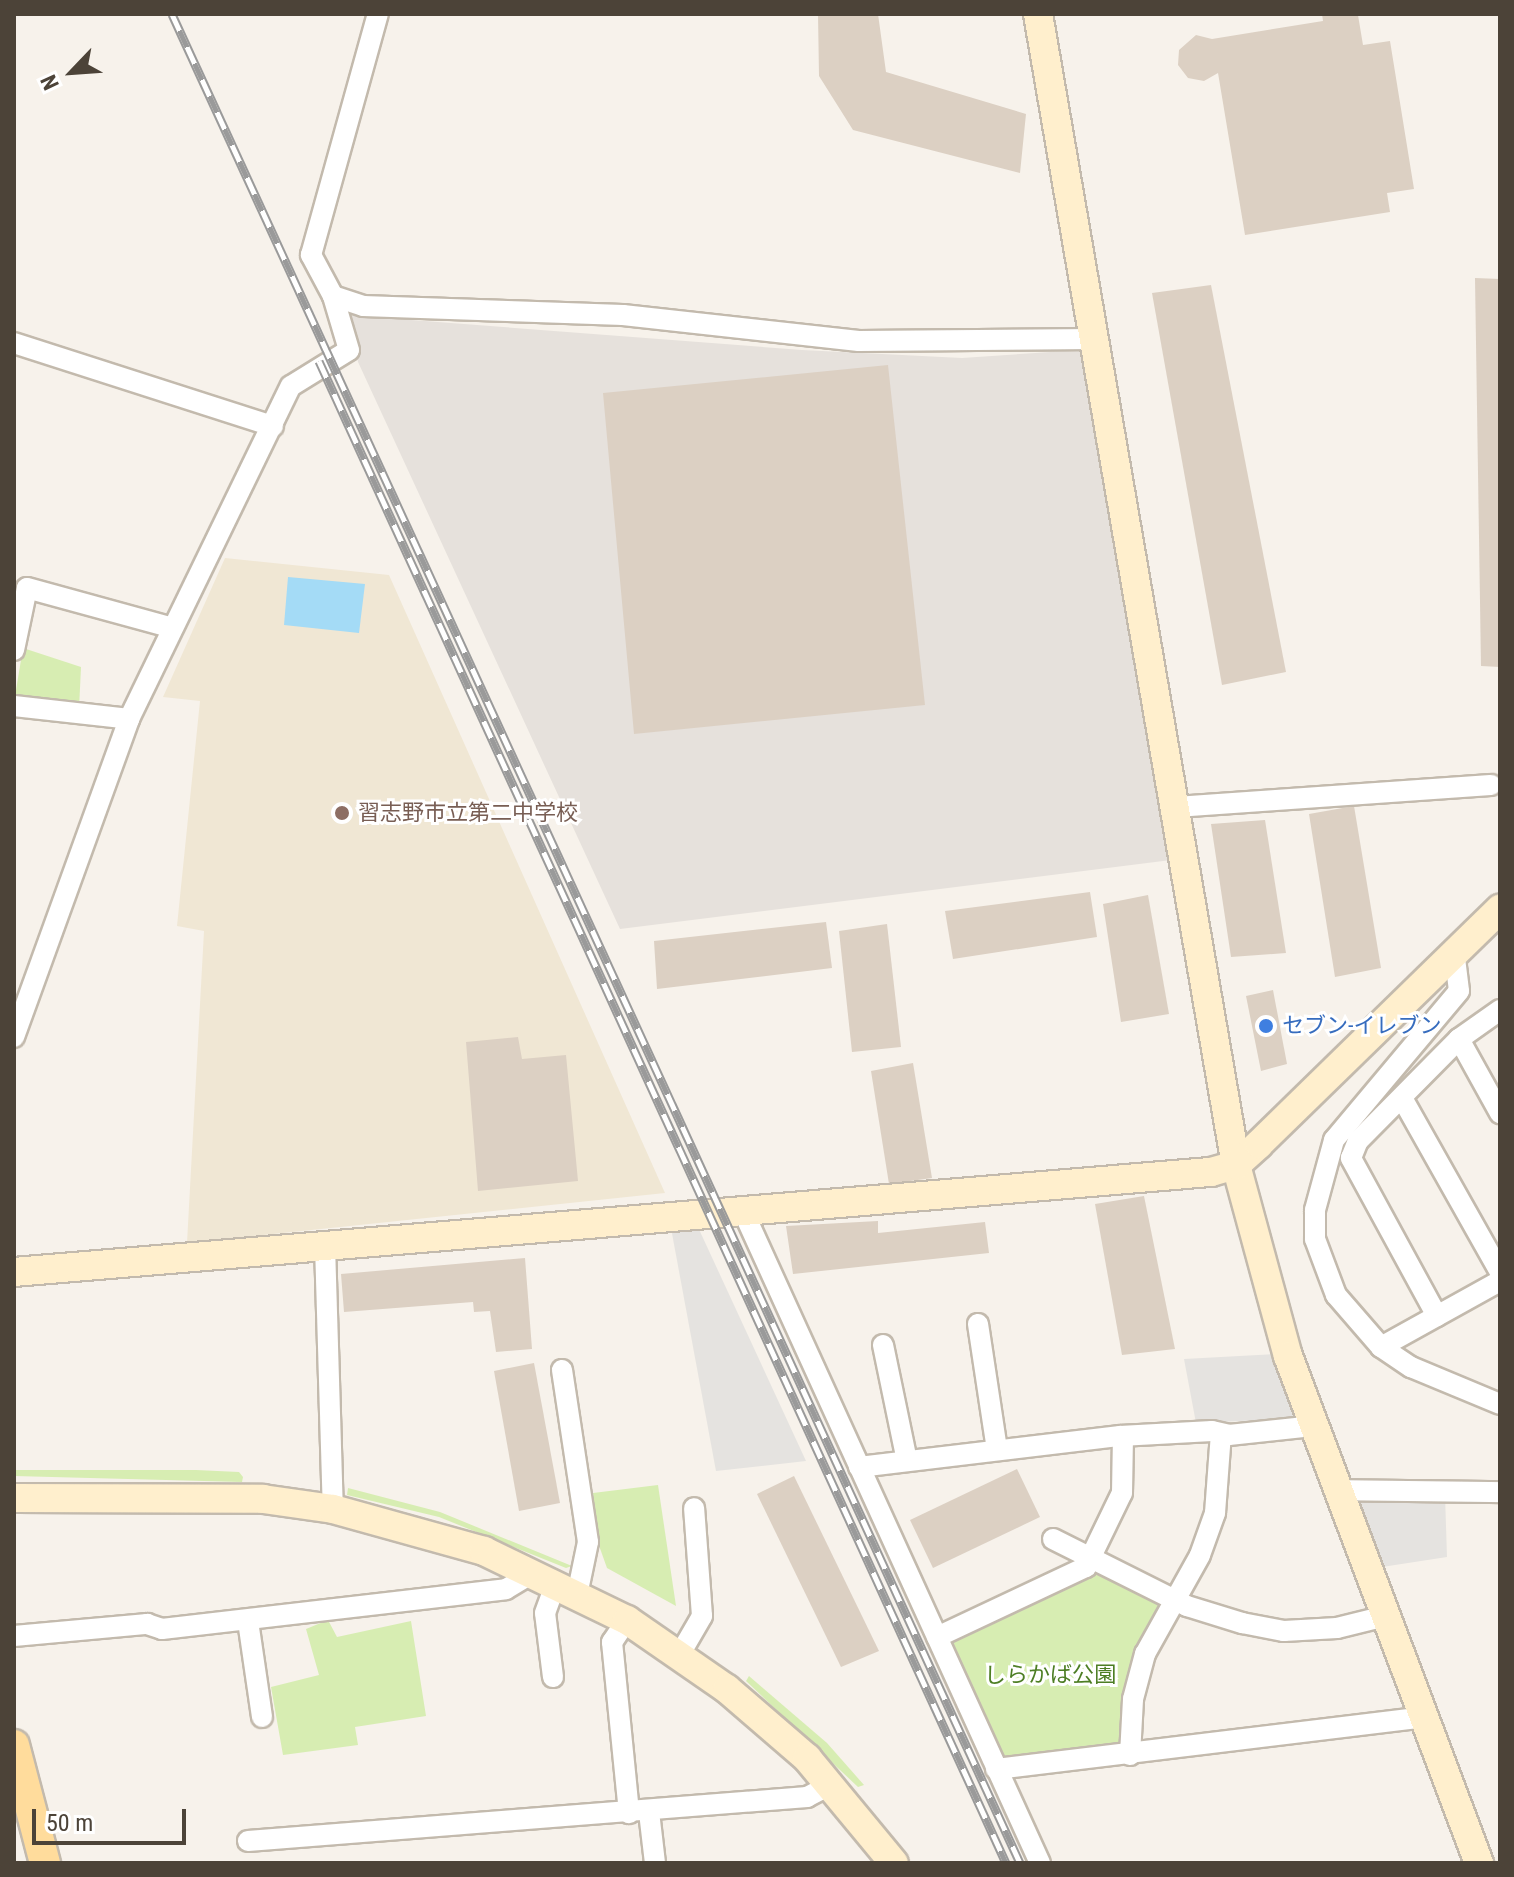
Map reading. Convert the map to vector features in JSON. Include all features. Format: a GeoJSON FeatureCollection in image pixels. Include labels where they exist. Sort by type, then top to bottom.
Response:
{"type":"FeatureCollection","features":[{"type":"Feature","properties":{"kind":"main road"},"geometry":{"type":"LineString","coordinates":[[14,1745],[45,1863]]}},
{"type":"Feature","properties":{"kind":"street"},"geometry":{"type":"LineString","coordinates":[[14,1037],[129,719],[291,386],[306,372],[349,350],[333,296],[311,255],[378,14]]}},
{"type":"Feature","properties":{"kind":"street"},"geometry":{"type":"LineString","coordinates":[[1038,14],[1236,1165],[1272,1309],[1336,1490],[1479,1863]]}},
{"type":"Feature","properties":{"kind":"street"},"geometry":{"type":"LineString","coordinates":[[333,296],[363,306],[623,315],[859,341],[1095,339]]}},
{"type":"Feature","properties":{"kind":"street"},"geometry":{"type":"LineString","coordinates":[[14,343],[273,426]]}},
{"type":"Feature","properties":{"kind":"street"},"geometry":{"type":"LineString","coordinates":[[14,650],[20,587],[173,628]]}},
{"type":"Feature","properties":{"kind":"street"},"geometry":{"type":"LineString","coordinates":[[14,706],[129,719]]}},
{"type":"Feature","properties":{"kind":"street"},"geometry":{"type":"LineString","coordinates":[[1175,807],[1491,785]]}},
{"type":"Feature","properties":{"kind":"street"},"geometry":{"type":"LineString","coordinates":[[14,1272],[1211,1172],[1236,1165],[1454,950],[1500,909]]}},
{"type":"Feature","properties":{"kind":"street"},"geometry":{"type":"LineString","coordinates":[[1454,950],[1459,991],[1334,1140],[1315,1210],[1315,1239],[1336,1295],[1381,1347],[1411,1367],[1500,1404]]}},
{"type":"Feature","properties":{"kind":"street"},"geometry":{"type":"LineString","coordinates":[[1437,1316],[1351,1158],[1358,1141],[1459,1039],[1500,1010]]}},
{"type":"Feature","properties":{"kind":"street"},"geometry":{"type":"LineString","coordinates":[[1459,1039],[1500,1113]]}},
{"type":"Feature","properties":{"kind":"street"},"geometry":{"type":"LineString","coordinates":[[1402,1098],[1500,1272]]}},
{"type":"Feature","properties":{"kind":"street"},"geometry":{"type":"LineString","coordinates":[[743,1211],[1040,1863]]}},
{"type":"Feature","properties":{"kind":"street"},"geometry":{"type":"LineString","coordinates":[[325,1245],[333,1509]]}},
{"type":"Feature","properties":{"kind":"street"},"geometry":{"type":"LineString","coordinates":[[1381,1347],[1500,1281]]}},
{"type":"Feature","properties":{"kind":"street"},"geometry":{"type":"LineString","coordinates":[[978,1324],[997,1450]]}},
{"type":"Feature","properties":{"kind":"street"},"geometry":{"type":"LineString","coordinates":[[883,1345],[907,1461]]}},
{"type":"Feature","properties":{"kind":"street"},"geometry":{"type":"LineString","coordinates":[[553,1677],[545,1613],[556,1583],[588,1542],[562,1370]]}},
{"type":"Feature","properties":{"kind":"street"},"geometry":{"type":"LineString","coordinates":[[859,1467],[1123,1436],[1221,1434],[1313,1426]]}},
{"type":"Feature","properties":{"kind":"street"},"geometry":{"type":"LineString","coordinates":[[1130,1755],[1133,1699],[1145,1654],[1200,1555],[1215,1513],[1221,1434]]}},
{"type":"Feature","properties":{"kind":"street"},"geometry":{"type":"LineString","coordinates":[[937,1637],[1086,1567],[1122,1493],[1123,1436]]}},
{"type":"Feature","properties":{"kind":"street"},"geometry":{"type":"LineString","coordinates":[[1336,1490],[1500,1492]]}},
{"type":"Feature","properties":{"kind":"street"},"geometry":{"type":"LineString","coordinates":[[14,1498],[200,1495],[333,1509],[432,1533],[556,1583],[627,1620],[680,1654],[773,1725],[831,1784],[894,1863]]}},
{"type":"Feature","properties":{"kind":"street"},"geometry":{"type":"LineString","coordinates":[[680,1654],[702,1616],[694,1508]]}},
{"type":"Feature","properties":{"kind":"street"},"geometry":{"type":"LineString","coordinates":[[1053,1539],[1176,1600],[1284,1631],[1337,1628],[1386,1616]]}},
{"type":"Feature","properties":{"kind":"street"},"geometry":{"type":"LineString","coordinates":[[14,1636],[248,1621],[556,1583]]}},
{"type":"Feature","properties":{"kind":"street"},"geometry":{"type":"LineString","coordinates":[[627,1620],[612,1642],[639,1812],[655,1863]]}},
{"type":"Feature","properties":{"kind":"street"},"geometry":{"type":"LineString","coordinates":[[248,1621],[262,1717]]}},
{"type":"Feature","properties":{"kind":"street"},"geometry":{"type":"LineString","coordinates":[[996,1769],[1424,1717]]}},
{"type":"Feature","properties":{"kind":"street"},"geometry":{"type":"LineString","coordinates":[[248,1841],[807,1797],[831,1784]]}},
{"type":"Feature","properties":{"kind":"shaded area"},"geometry":{"type":"Polygon","coordinates":[[[347,310],[372,317],[802,350],[962,358],[1081,350],[1171,860],[620,929],[358,362],[347,310]]]}},
{"type":"Feature","properties":{"kind":"shaded area","name":"習志野市立第二中学校"},"geometry":{"type":"Polygon","coordinates":[[[225,558],[389,575],[665,1193],[187,1243],[204,931],[177,926],[200,701],[163,697],[225,558]]]}},
{"type":"Feature","properties":{"kind":"shaded area"},"geometry":{"type":"Polygon","coordinates":[[[697,1225],[806,1461],[716,1471],[671,1228],[697,1225]]]}},
{"type":"Feature","properties":{"kind":"shaded area"},"geometry":{"type":"Polygon","coordinates":[[[1278,1354],[1302,1418],[1196,1423],[1184,1359],[1278,1354]]]}},
{"type":"Feature","properties":{"kind":"shaded area"},"geometry":{"type":"Polygon","coordinates":[[[1353,1493],[1445,1495],[1447,1557],[1382,1567],[1353,1493]]]}},
{"type":"Feature","properties":{"kind":"green space"},"geometry":{"type":"Polygon","coordinates":[[[23,648],[81,667],[79,709],[14,702],[23,648]]]}},
{"type":"Feature","properties":{"kind":"green space"},"geometry":{"type":"Polygon","coordinates":[[[14,1470],[196,1470],[239,1472],[243,1477],[242,1482],[14,1476],[14,1470]]]}},
{"type":"Feature","properties":{"kind":"green space"},"geometry":{"type":"Polygon","coordinates":[[[658,1485],[676,1606],[607,1568],[597,1540],[593,1493],[658,1485]]]}},
{"type":"Feature","properties":{"kind":"green space"},"geometry":{"type":"Polygon","coordinates":[[[348,1488],[440,1512],[572,1566],[566,1568],[439,1517],[347,1495],[348,1488]]]}},
{"type":"Feature","properties":{"kind":"green space","name":"しらかば公園"},"geometry":{"type":"Polygon","coordinates":[[[1094,1565],[1170,1601],[1128,1751],[999,1763],[946,1636],[1094,1565]]]}},
{"type":"Feature","properties":{"kind":"green space"},"geometry":{"type":"Polygon","coordinates":[[[328,1620],[337,1637],[411,1621],[426,1716],[355,1727],[358,1745],[283,1755],[271,1687],[319,1675],[306,1629],[328,1620]]]}},
{"type":"Feature","properties":{"kind":"green space"},"geometry":{"type":"Polygon","coordinates":[[[749,1676],[827,1743],[864,1785],[858,1787],[746,1681],[749,1676]]]}},
{"type":"Feature","properties":{"kind":"water"},"geometry":{"type":"Polygon","coordinates":[[[288,577],[365,584],[359,633],[284,625],[288,577]]]}},
{"type":"Feature","properties":{"kind":"building"},"geometry":{"type":"Polygon","coordinates":[[[818,14],[878,14],[886,72],[1026,114],[1020,173],[853,130],[819,76],[818,14]]]}},
{"type":"Feature","properties":{"kind":"building"},"geometry":{"type":"Polygon","coordinates":[[[1322,14],[1358,15],[1363,45],[1390,41],[1414,189],[1387,193],[1390,212],[1245,235],[1218,73],[1204,81],[1188,78],[1178,65],[1179,50],[1196,35],[1212,39],[1323,21],[1322,14]]]}},
{"type":"Feature","properties":{"kind":"building"},"geometry":{"type":"Polygon","coordinates":[[[1475,278],[1500,279],[1500,667],[1481,666],[1475,278]]]}},
{"type":"Feature","properties":{"kind":"building"},"geometry":{"type":"Polygon","coordinates":[[[1211,285],[1286,672],[1222,685],[1152,293],[1211,285]]]}},
{"type":"Feature","properties":{"kind":"building"},"geometry":{"type":"Polygon","coordinates":[[[888,365],[925,705],[634,734],[603,393],[888,365]]]}},
{"type":"Feature","properties":{"kind":"building"},"geometry":{"type":"Polygon","coordinates":[[[1354,806],[1381,968],[1335,977],[1309,814],[1354,806]]]}},
{"type":"Feature","properties":{"kind":"building"},"geometry":{"type":"Polygon","coordinates":[[[1265,820],[1286,953],[1231,957],[1211,824],[1265,820]]]}},
{"type":"Feature","properties":{"kind":"building"},"geometry":{"type":"Polygon","coordinates":[[[1090,892],[1097,937],[953,959],[945,911],[1090,892]]]}},
{"type":"Feature","properties":{"kind":"building"},"geometry":{"type":"Polygon","coordinates":[[[1148,895],[1169,1014],[1121,1022],[1103,904],[1148,895]]]}},
{"type":"Feature","properties":{"kind":"building"},"geometry":{"type":"Polygon","coordinates":[[[826,922],[832,968],[657,989],[654,941],[826,922]]]}},
{"type":"Feature","properties":{"kind":"building"},"geometry":{"type":"Polygon","coordinates":[[[887,924],[901,1047],[852,1052],[839,931],[887,924]]]}},
{"type":"Feature","properties":{"kind":"building"},"geometry":{"type":"Polygon","coordinates":[[[1273,990],[1287,1064],[1261,1071],[1246,996],[1273,990]]]}},
{"type":"Feature","properties":{"kind":"building"},"geometry":{"type":"Polygon","coordinates":[[[518,1037],[522,1059],[566,1055],[578,1181],[478,1191],[466,1042],[518,1037]]]}},
{"type":"Feature","properties":{"kind":"building"},"geometry":{"type":"Polygon","coordinates":[[[913,1063],[932,1178],[889,1184],[871,1071],[913,1063]]]}},
{"type":"Feature","properties":{"kind":"building"},"geometry":{"type":"Polygon","coordinates":[[[1144,1196],[1175,1349],[1122,1355],[1095,1204],[1144,1196]]]}},
{"type":"Feature","properties":{"kind":"building"},"geometry":{"type":"Polygon","coordinates":[[[878,1221],[878,1233],[985,1222],[989,1253],[793,1274],[786,1226],[878,1221]]]}},
{"type":"Feature","properties":{"kind":"building"},"geometry":{"type":"Polygon","coordinates":[[[525,1258],[532,1349],[496,1352],[490,1311],[474,1312],[473,1302],[344,1312],[341,1274],[525,1258]]]}},
{"type":"Feature","properties":{"kind":"building"},"geometry":{"type":"Polygon","coordinates":[[[534,1363],[560,1503],[519,1511],[494,1371],[534,1363]]]}},
{"type":"Feature","properties":{"kind":"building"},"geometry":{"type":"Polygon","coordinates":[[[1017,1469],[1040,1517],[933,1568],[910,1520],[1017,1469]]]}},
{"type":"Feature","properties":{"kind":"building"},"geometry":{"type":"Polygon","coordinates":[[[794,1476],[879,1651],[841,1667],[757,1494],[794,1476]]]}},
{"type":"Feature","properties":{"kind":"railway"},"geometry":{"type":"LineString","coordinates":[[172,14],[1020,1863]]}},
{"type":"Feature","properties":{"kind":"railway"},"geometry":{"type":"LineString","coordinates":[[319,361],[1006,1863]]}},
{"type":"Feature","properties":{"kind":"place","name":"習志野市立第二中学校"},"geometry":{"type":"Point","coordinates":[342,813]}},
{"type":"Feature","properties":{"kind":"place","name":"セブン-イレブン"},"geometry":{"type":"Point","coordinates":[1266,1026]}}]}
